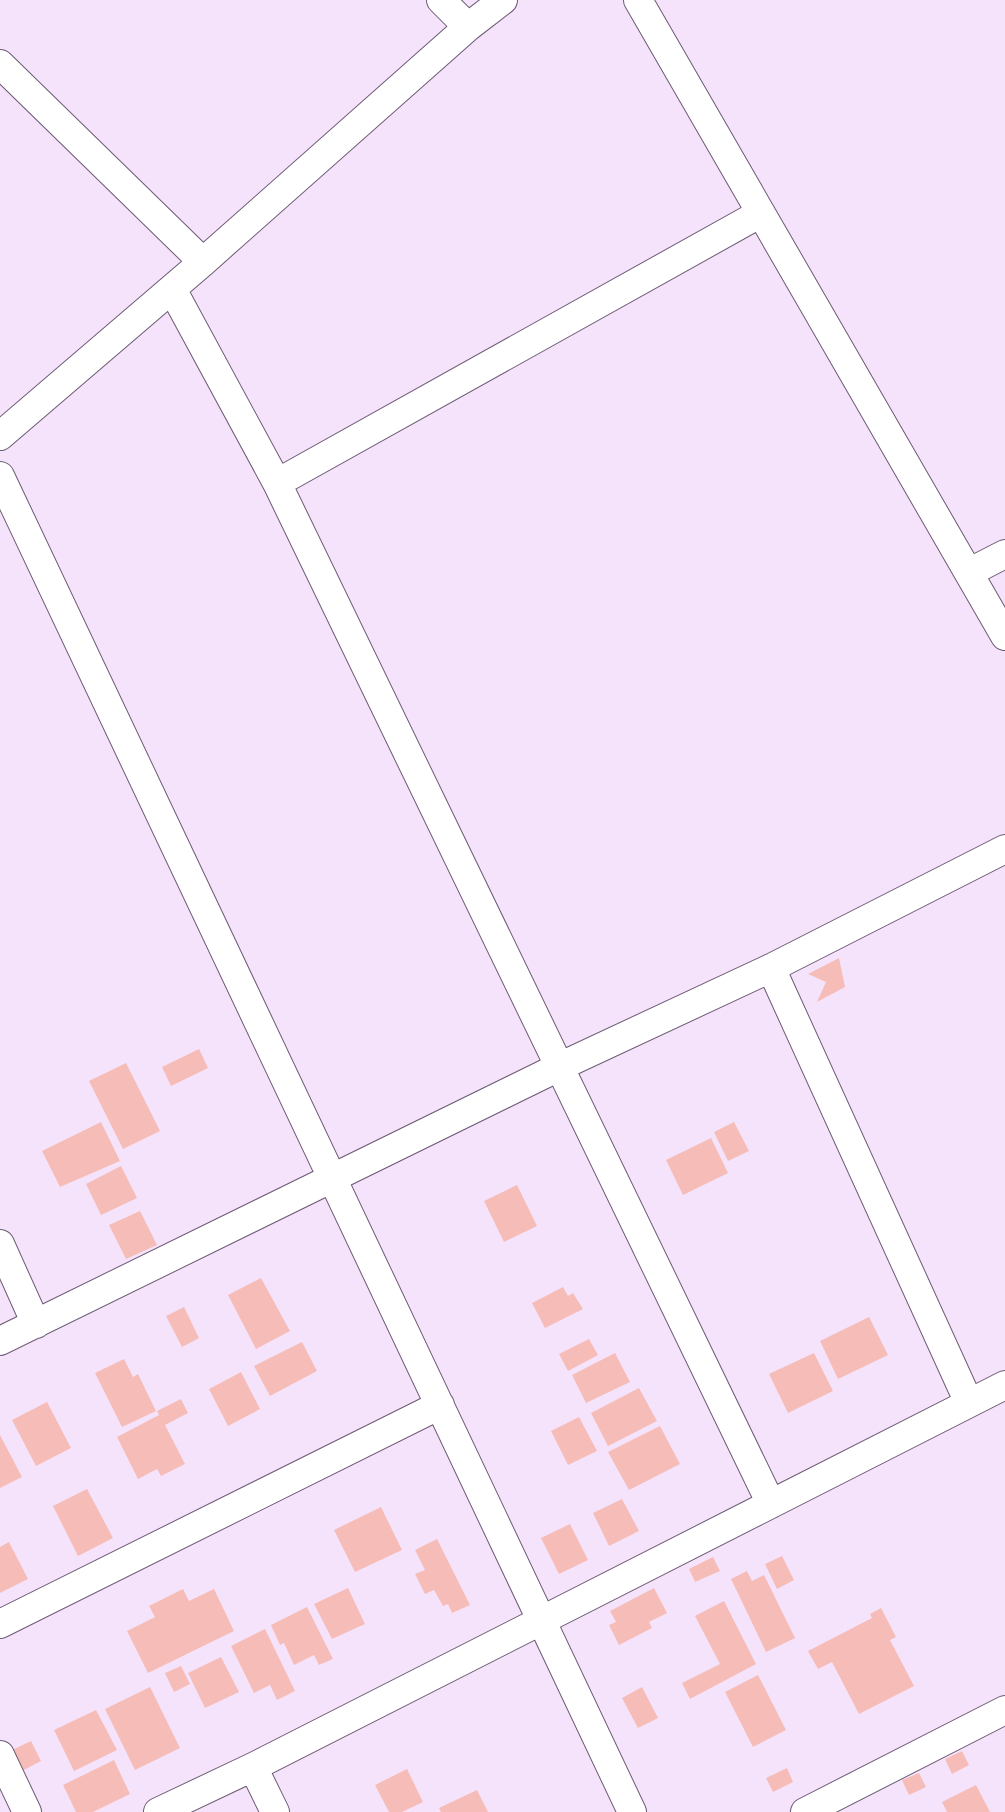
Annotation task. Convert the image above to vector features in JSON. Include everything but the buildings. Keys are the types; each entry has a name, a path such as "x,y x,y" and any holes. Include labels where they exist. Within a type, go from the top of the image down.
{"street":[{"path":"441,0 468,27"},
{"path":"0,436 203,262 468,27 503,0"},
{"path":"638,0 970,572 1005,636"},
{"path":"0,64 203,262"},
{"path":"277,483 761,213"},
{"path":"172,289 277,483 561,1066 771,1504"},
{"path":"0,476 632,1812"},
{"path":"970,572 1005,554"},
{"path":"0,1342 561,1066 771,968 1005,849"},
{"path":"771,968 968,1404"},
{"path":"0,1244 36,1324"},
{"path":"158,1812 253,1767 1005,1385"},
{"path":"0,1624 440,1405"},
{"path":"805,1812 1005,1710"},
{"path":"0,1755 27,1812"},
{"path":"253,1767 276,1812"}]}
